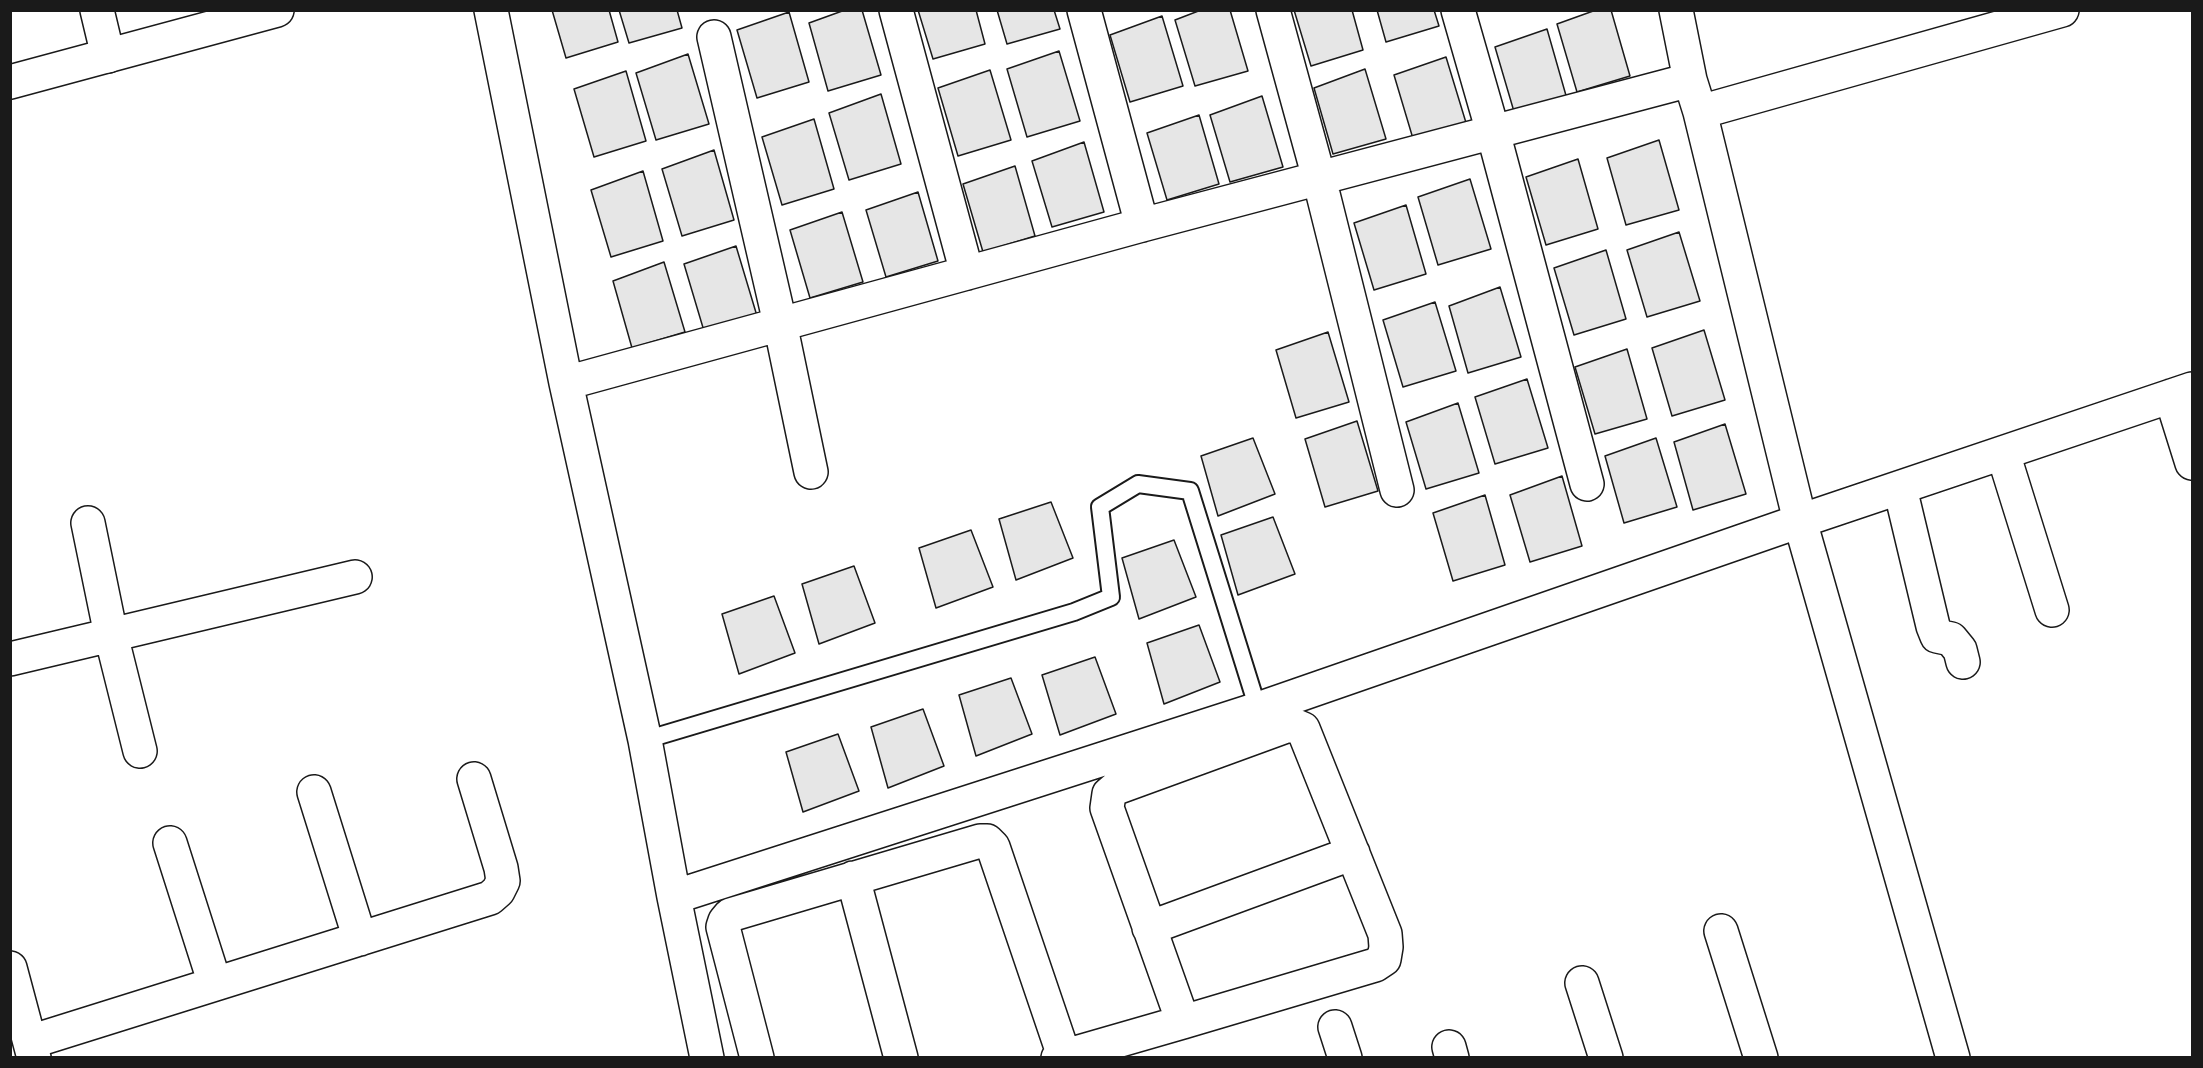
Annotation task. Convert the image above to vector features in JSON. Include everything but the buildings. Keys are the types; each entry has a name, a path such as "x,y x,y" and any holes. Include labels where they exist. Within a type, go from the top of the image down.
{"street":[{"path":"97,10 108,56"},
{"path":"10,82 277,10"},
{"path":"491,10 566,383 645,740 707,1058"},
{"path":"896,10 967,273"},
{"path":"1084,10 1142,225"},
{"path":"1273,10 1319,178 1397,490"},
{"path":"1458,10 1587,484"},
{"path":"1676,10 1690,80 1700,112 1800,521 1953,1058"},
{"path":"1700,112 2062,10"},
{"path":"714,37 780,323 811,472"},
{"path":"566,383 1142,225 1690,80"},
{"path":"674,897 1258,709 1800,521 2182,393 2193,463"},
{"path":"2003,453 2052,610"},
{"path":"1900,488 1933,626 1937,636 1952,639 1960,650 1963,662"},
{"path":"88,523 111,635 140,752"},
{"path":"10,659 355,577"},
{"path":"758,1058 723,927 724,921 730,915 980,841 987,841 993,847 1061,1057 1116,1049 1183,1022 1375,965 1384,959 1385,934 1304,729 1286,726 1126,784 1109,794 1107,808 1183,1022"},
{"path":"10,968 32,1050 215,984 490,898 498,891 503,881 474,779"},
{"path":"315,792 360,939"},
{"path":"170,843 215,984"},
{"path":"1149,928 1353,853"},
{"path":"853,879 901,1058"},
{"path":"1721,931 1761,1058"},
{"path":"1582,983 1606,1058"}],"lane":[{"path":"645,740 1074,612 1111,597 1100,507 1138,484 1190,491 1258,709"}]}
